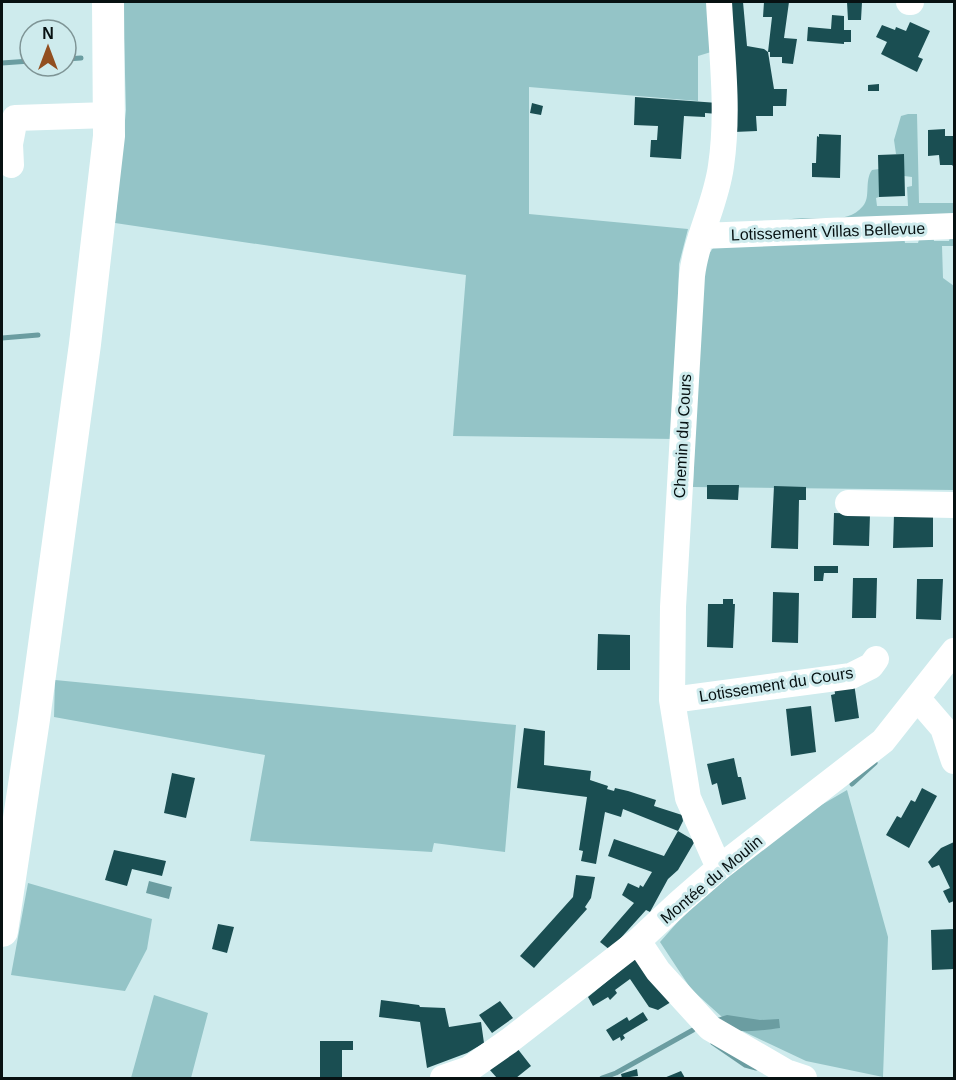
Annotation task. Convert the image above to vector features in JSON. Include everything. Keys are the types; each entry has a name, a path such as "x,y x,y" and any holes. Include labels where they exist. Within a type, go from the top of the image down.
{"main road":[{"path":"2,931 34,719 85,344 110,136 108,2"}],"street":[{"name":"Chemin du Cours","path":"719,2 725,122 721,168 709,215 694,255 686,355 673,607 672,700 688,798 719,868"},
{"path":"11,165 10,144 15,118 109,115"},
{"name":"Lotissement Villas Bellevue","path":"701,236 954,226"},
{"path":"848,503 954,505"},
{"name":"Montée du Moulin","path":"443,1078 472,1074 509,1041 638,941 719,868 883,741 954,651"},
{"name":"Lotissement du Cours","path":"672,700 850,676 871,666 876,659"},
{"path":"918,699 943,728 954,761"},
{"path":"638,941 658,971 710,1028 786,1072 804,1078"}],"shaded area":[{"path":"123,2 710,2 711,52 698,56 698,101 529,87 529,214 688,229 679,264 675,439 453,436 466,275 115,223 126,110"},
{"path":"917,114 919,203 954,203 954,216 716,225 719,223 782,222 802,218 846,217 863,206 867,198 870,174 872,170 879,169 877,206 908,206 907,187 912,186 912,177 904,176 904,154 896,154 894,140 901,116"},
{"path":"951,234 954,235 954,246 942,246 943,278 954,286 954,490 693,487 701,266 713,248 904,237 905,243 918,243 920,236 933,235 934,241 949,241"},
{"path":"55,680 516,725 505,852 434,843 432,852 250,841 265,755 54,717"},
{"path":"847,790 888,937 883,1077 806,1061 732,1026 691,989 660,942 720,874 787,825"},
{"path":"149,881 172,887 169,899 146,893"},
{"path":"28,883 152,919 147,949 125,991 11,975"},
{"path":"154,995 208,1013 191,1078 131,1078"},
{"path":"727,1015 760,1020 779,1019 780,1028 739,1031 726,1028 714,1019"}],"building":[{"path":"726,2 743,2 747,46 768,52 774,89 787,89 786,106 773,106 773,116 756,116 757,131 734,132"},
{"path":"764,2 789,2 784,38 797,39 793,64 782,63 782,57 770,57 770,52 768,52 772,17 763,17"},
{"path":"847,2 862,2 861,20 848,20"},
{"path":"832,15 844,16 844,30 851,30 851,42 844,42 844,44 807,41 808,27 831,29"},
{"path":"910,22 930,31 918,57 923,59 917,72 881,54 887,42 876,37 882,25 906,31"},
{"path":"879,84 879,91 868,91 868,85"},
{"path":"635,97 718,103 718,114 705,113 705,117 684,116 681,159 650,157 651,140 657,140 658,126 634,125"},
{"path":"532,103 543,106 541,115 530,113"},
{"path":"945,129 945,136 954,136 954,167 940,165 939,155 928,156 928,130"},
{"path":"819,134 841,135 840,178 812,177 812,163 816,163"},
{"path":"904,154 905,196 879,197 878,155"},
{"path":"707,485 739,485 738,500 707,499"},
{"path":"774,486 806,487 806,500 799,500 798,549 771,548"},
{"path":"834,513 870,514 869,546 833,545"},
{"path":"894,514 933,515 933,547 893,548"},
{"path":"814,566 838,566 838,573 824,573 823,581 814,581"},
{"path":"853,578 877,578 876,618 852,618"},
{"path":"917,579 943,579 941,620 916,619"},
{"path":"773,592 799,593 798,643 772,642"},
{"path":"723,599 733,599 733,604 735,604 733,648 707,647 708,604 723,604"},
{"path":"598,634 630,635 630,670 597,670"},
{"path":"854,683 859,718 835,722 831,695 835,694 834,686"},
{"path":"811,706 816,752 791,756 786,709"},
{"path":"524,728 545,731 544,765 591,771 590,780 608,786 607,789 614,791 615,788 656,800 654,806 682,815 683,821 678,831 623,809 621,817 605,812 596,864 581,861 583,851 579,850 587,797 517,788"},
{"path":"734,758 746,799 722,805 717,783 712,785 707,764"},
{"path":"172,773 195,778 186,818 164,813"},
{"path":"922,788 937,796 909,848 886,835 897,816 901,818 911,800 915,802"},
{"path":"678,831 695,841 678,870 668,879 650,912 646,910 610,950 600,942 634,903 622,895 628,883 639,888 640,885 643,887 652,872 608,856 614,839 664,856"},
{"path":"954,842 954,901 949,903 943,891 950,888 939,865 932,868 928,862 941,848"},
{"path":"114,850 166,861 162,876 132,869 127,886 105,880"},
{"path":"576,875 595,877 591,898 585,907 587,909 534,968 520,956 573,897"},
{"path":"218,924 234,927 227,953 212,949"},
{"path":"954,929 954,969 932,970 931,930"},
{"path":"638,956 671,1002 658,1010 649,1007 630,979 615,990 617,993 610,1000 608,997 593,1006 588,997"},
{"path":"381,1000 420,1007 445,1008 449,1027 481,1022 484,1043 467,1053 427,1068 420,1022 379,1017"},
{"path":"500,1001 513,1018 492,1033 479,1015"},
{"path":"643,1012 648,1020 623,1035 625,1038 621,1041 620,1037 613,1041 606,1030 627,1017 629,1021"},
{"path":"320,1041 353,1041 353,1050 342,1050 342,1077 320,1077"},
{"path":"517,1048 531,1066 516,1078 497,1078 489,1069"},
{"path":"637,1069 638,1076 622,1078 621,1074"},
{"path":"681,1071 685,1078 664,1078"}],"waterway":[{"path":"2,63 18,62"},
{"path":"2,338 38,335"},
{"path":"852,784 875,763"},
{"path":"602,1078 616,1073 693,1030"},
{"path":"713,1043 745,1065 756,1068"}]}
